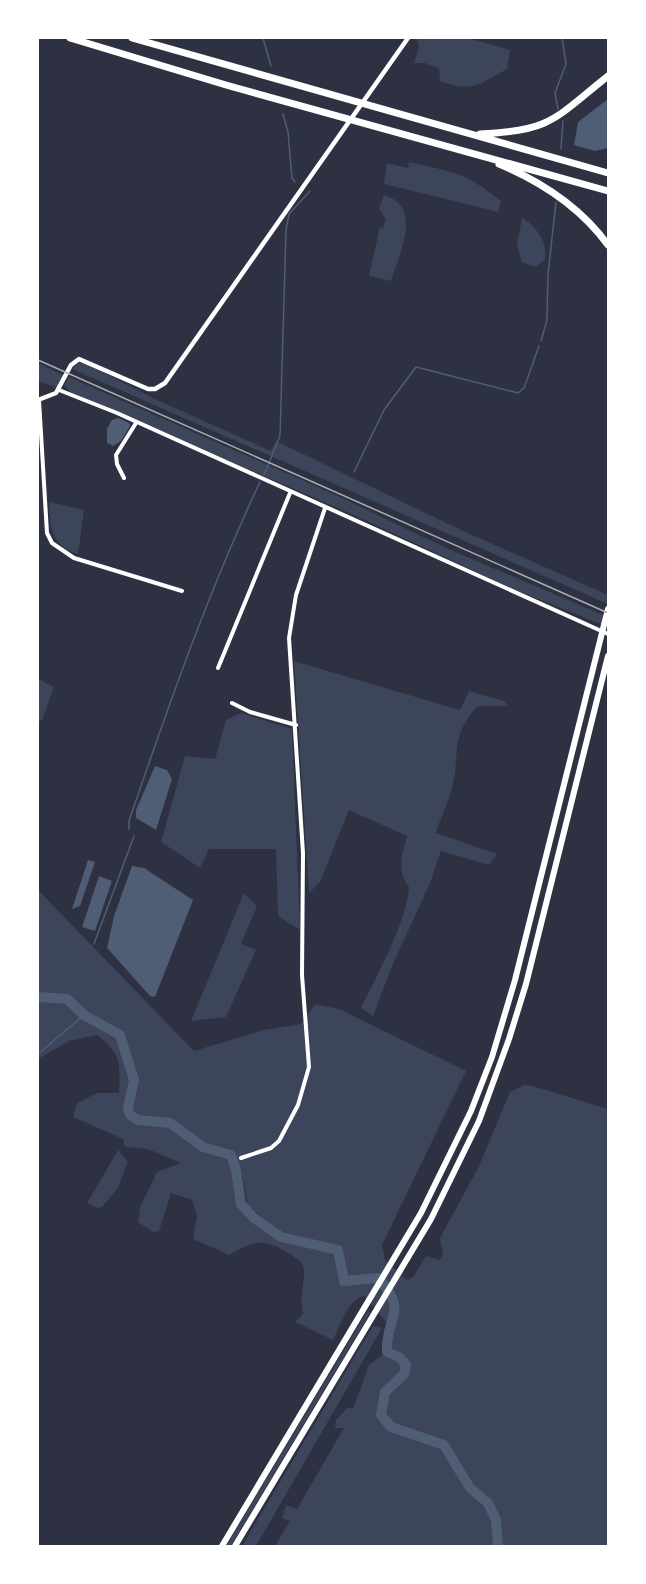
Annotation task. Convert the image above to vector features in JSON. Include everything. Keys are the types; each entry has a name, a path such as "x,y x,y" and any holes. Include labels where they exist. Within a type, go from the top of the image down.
{"highway":[{"path":"70,38 225,85 609,191"},
{"path":"132,38 609,173"},
{"path":"471,134 518,132 545,124 569,110 609,76"},
{"path":"466,150 511,169 558,196 590,223 609,245"}],"main road":[{"path":"222,1546 393,1261 453,1153 492,1057 518,969 609,609"},
{"path":"235,1546 400,1271 456,1171 486,1103 526,984 609,656"}],"street":[{"path":"182,591 74,558 52,543 47,533 38,400 53,396 59,390 71,365 79,359 148,389 155,389 165,383 408,38"},
{"path":"59,390 609,634"},
{"path":"124,478 117,464 116,455 136,423"},
{"path":"218,668 290,493"},
{"path":"241,1158 271,1148 279,1141 298,1105 309,1066 302,975 303,853 290,653 292,613 325,507"},
{"path":"232,703 269,718 296,725"}],"shaded area":[{"path":"417,38 468,38 510,50 507,69 475,86 451,85 440,81 439,69 425,63 414,63 419,47"},
{"path":"608,99 608,148 595,151 574,145 578,122"},
{"path":"409,162 458,174 478,184 501,201 498,212 384,184 387,163 408,168"},
{"path":"384,195 396,201 403,210 406,220 403,245 391,281 369,276 380,227 383,228 386,220 379,208"},
{"path":"522,217 533,226 543,241 545,260 535,267 522,262 517,246"},
{"path":"38,363 63,375 57,388 38,381"},
{"path":"78,363 85,363 159,401 271,451 276,441 461,530 608,595 608,604 72,369"},
{"path":"69,377 336,495 444,547 608,617 608,627 511,588 356,516 70,392 64,385"},
{"path":"118,418 129,423 130,426 121,441 113,446 107,443 107,429 112,420"},
{"path":"49,502 84,510 78,554 57,541 51,527"},
{"path":"294,661 460,710 469,691 504,701 508,706 478,706 463,727 459,736 452,788 436,833 497,854 489,865 441,851 430,883 392,966 373,1016 361,1008 390,949 407,901 409,887 402,875 401,862 407,836 349,810 320,882 309,893"},
{"path":"38,679 54,687 42,720 38,723"},
{"path":"241,713 292,729 300,930 278,916 276,849 209,849 200,868 161,842 185,756 215,759 226,720"},
{"path":"155,766 167,770 172,779 156,830 136,818 136,810"},
{"path":"88,860 95,862 80,906 72,909"},
{"path":"132,866 144,868 193,900 155,997 150,996 107,948 114,916"},
{"path":"99,876 112,881 95,931 82,927"},
{"path":"38,890 194,1051 264,1030 301,1024 315,1004 339,1009 466,1071 382,1245 385,1260 407,1280 414,1276 426,1256 439,1260 443,1255 440,1238 478,1168 510,1092 524,1085 533,1086 608,1109 608,1546 275,1546 290,1521 282,1518 286,1505 297,1509 344,1428 335,1428 336,1420 348,1407 353,1409 369,1365 384,1354 384,1330 388,1324 364,1296 349,1308 333,1340 295,1322 303,1314 304,1268 301,1263 281,1249 266,1243 253,1244 229,1255 193,1239 197,1216 192,1200 171,1193 159,1231 153,1232 138,1222 140,1207 157,1172 181,1163 148,1149 125,1147 123,1139 73,1117 77,1103 97,1093 119,1093 118,1060 111,1048 97,1035 69,1041 38,1059 38,999 66,1001 100,1029 118,1037 131,1074 127,1110 129,1117 136,1122 168,1126 187,1141 188,1138 203,1147 231,1155 236,1170 241,1204 270,1231 295,1239 295,1235 282,1233 274,1228 248,1205 241,1170 231,1150 203,1142 170,1120 137,1116 132,1109 136,1079 124,1037 120,1031 90,1017 62,995 38,994"},
{"path":"244,893 257,906 241,944 256,950 226,1017 191,1021"},
{"path":"118,1150 128,1162 117,1189 102,1207 97,1208 87,1203"},
{"path":"368,1310 370,1313 231,1546 226,1546"},
{"path":"373,1326 382,1328 256,1546 242,1546"}],"waterway":[{"path":"263,38 271,66"},
{"path":"558,109 555,93 566,64 562,38"},
{"path":"283,114 288,132 292,178 295,182"},
{"path":"561,149 563,121"},
{"path":"264,475 280,436 286,230 289,214 310,191"},
{"path":"541,341 547,320 548,274 556,202"},
{"path":"354,472 384,410 416,367 518,393 524,388 539,346"},
{"path":"129,829 129,821 190,650 223,565 260,482"},
{"path":"94,944 134,836"},
{"path":"38,997 67,999 84,1015 120,1035 134,1080 128,1108 130,1115 138,1120 170,1123 203,1147 231,1155 236,1170 241,1204 254,1218 281,1237 338,1250 344,1281 378,1278 393,1299 394,1307 387,1340 387,1352 399,1357 406,1365 404,1374 385,1392 381,1415 391,1427 444,1445 470,1488 488,1503 496,1520 498,1546"},
{"path":"38,1054 84,1015"}],"railway":[{"path":"38,360 608,613"}]}
